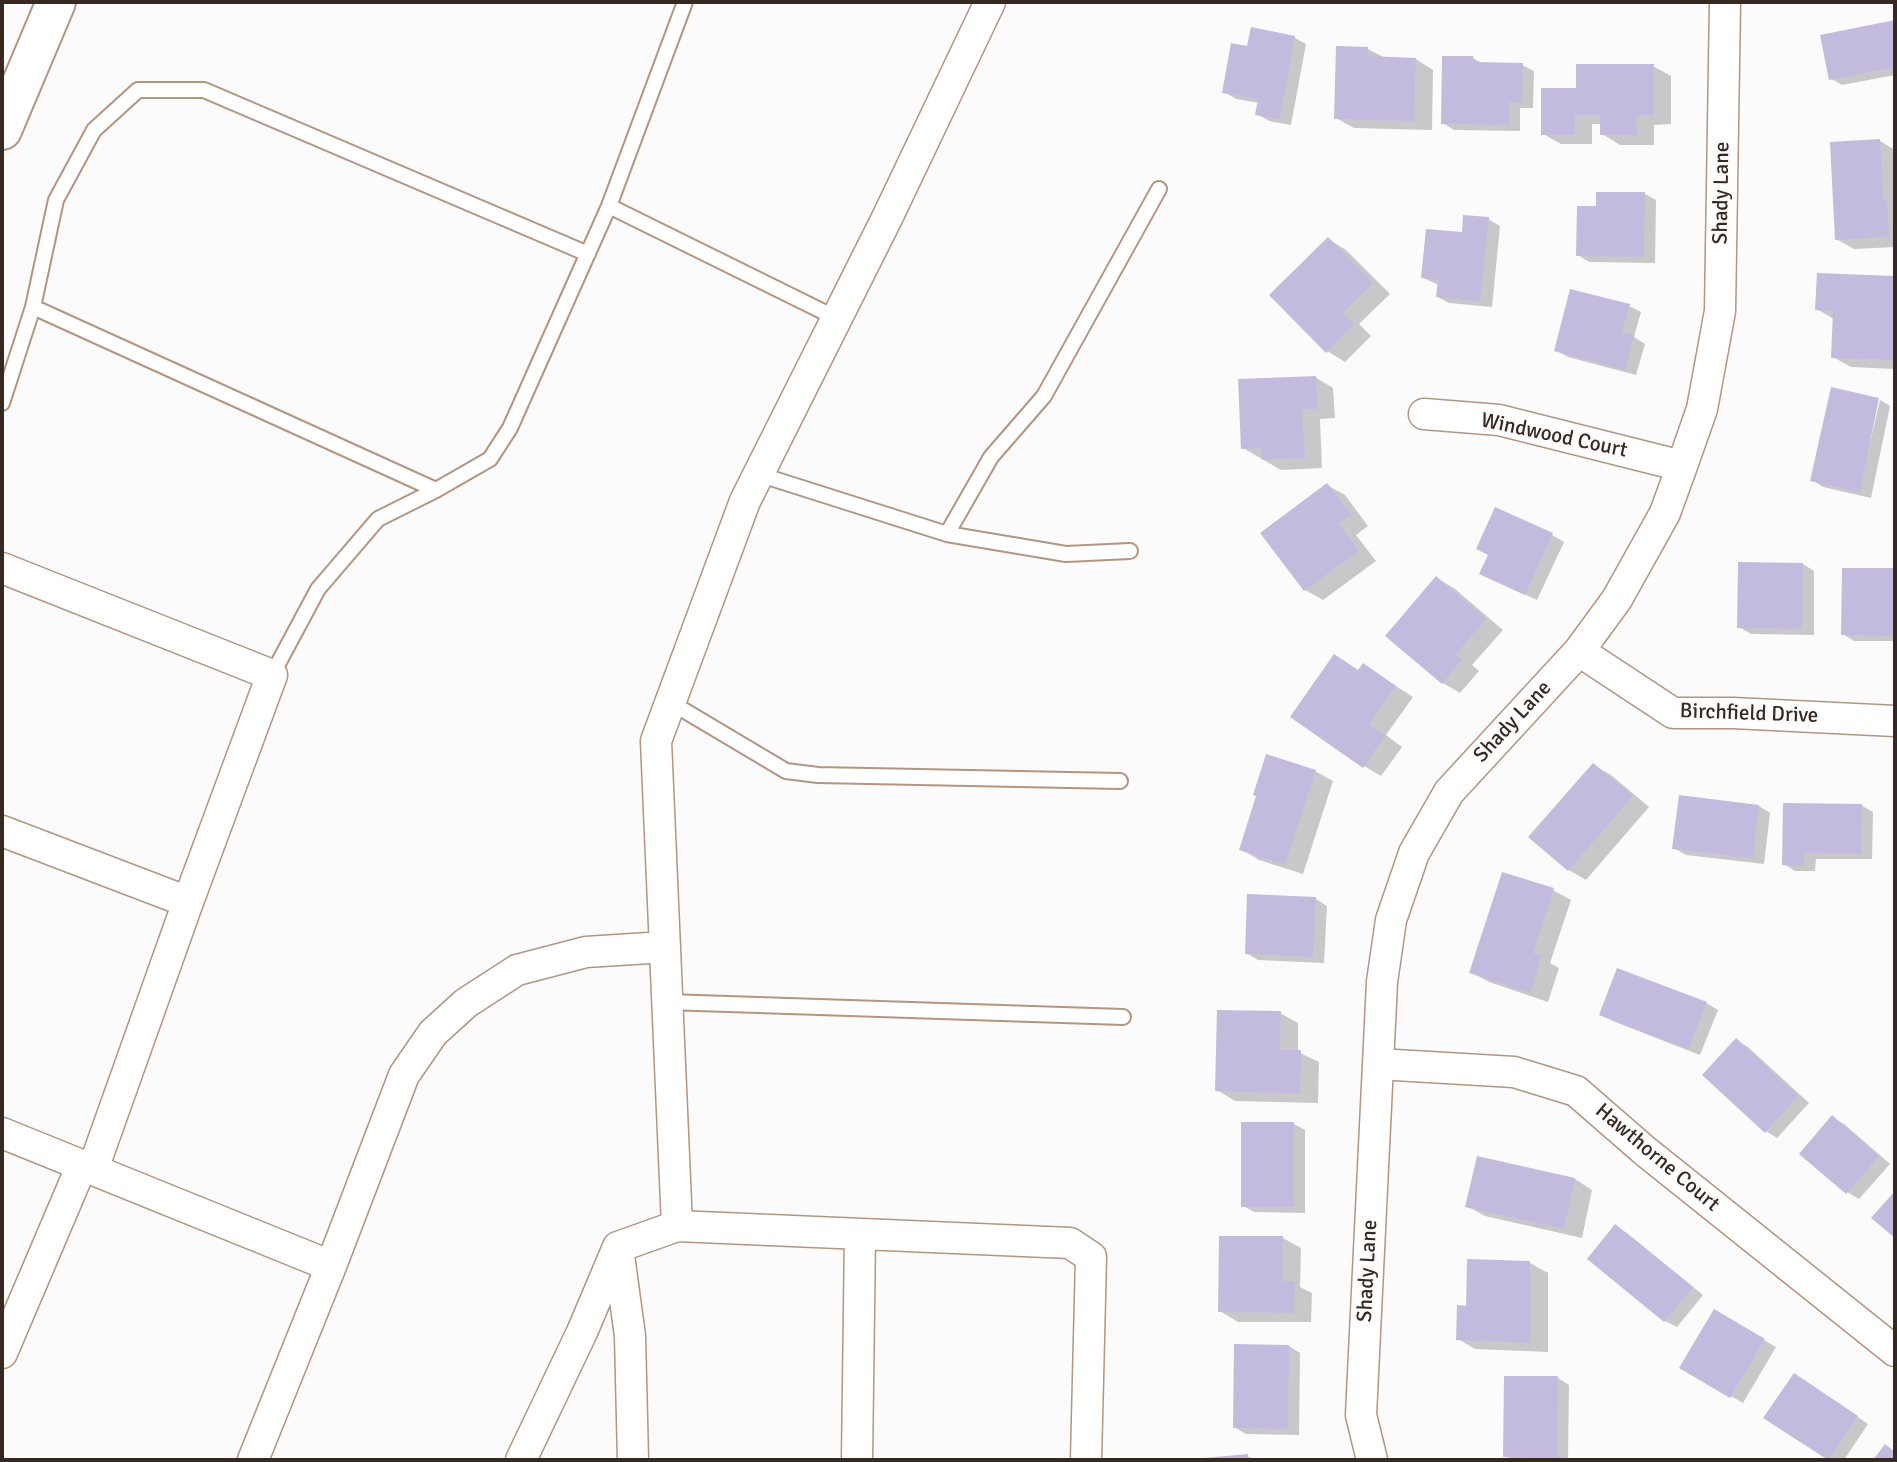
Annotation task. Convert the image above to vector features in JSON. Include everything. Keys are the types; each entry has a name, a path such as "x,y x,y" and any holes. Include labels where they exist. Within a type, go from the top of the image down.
{"main road":[{"path":"2,130 56,2"}],"street":[{"path":"677,1226 656,741 745,501 990,2"},
{"name":"Shady Lane","path":"1372,1460 1361,1415 1382,982 1391,920 1415,853 1449,792 1579,651 1617,599 1659,524 1682,466 1702,409 1720,311 1724,2"},
{"name":"Windwood Court","path":"1424,415 1499,420 1682,466"},
{"path":"2,568 272,675 87,1167 2,1353"},
{"name":"Birchfield Drive","path":"1579,651 1673,713 1733,713 1895,721"},
{"path":"2,831 188,902"},
{"path":"253,1460 404,1075 433,1033 466,1003 517,970 586,952 665,947"},
{"name":"Hawthorne Court","path":"1378,1064 1514,1072 1576,1091 1645,1151 1895,1351"},
{"path":"2,1133 331,1266"},
{"path":"521,1460 582,1332 618,1247 677,1226 1070,1243 1091,1257 1086,1460"},
{"path":"857,1460 860,1234"},
{"path":"618,1247 631,1336 633,1460"}],"lane":[{"path":"272,675 318,589 378,519 490,459 510,428 609,206 684,2"},
{"path":"2,403 33,307 56,200 94,130 138,90 204,90 588,254"},
{"path":"947,534 991,457 1044,396 1159,189"},
{"path":"609,206 836,318"},
{"path":"33,307 436,490"},
{"path":"758,474 947,534 1066,554 1130,551"},
{"path":"670,702 786,771 818,775 1120,781"},
{"path":"667,1002 1124,1017"}],"building":[{"path":"1895,20 1895,67 1829,80 1820,35"},
{"path":"1251,27 1295,36 1280,119 1255,115 1258,99 1222,93 1231,43 1247,46"},
{"path":"1336,46 1368,47 1368,56 1416,58 1414,121 1334,119"},
{"path":"1442,56 1473,56 1474,62 1523,63 1522,103 1509,102 1509,125 1441,124"},
{"path":"1576,64 1654,64 1654,115 1636,115 1637,135 1600,135 1600,115 1575,115 1575,135 1541,135 1541,88 1576,88"},
{"path":"1880,139 1883,199 1887,199 1889,237 1835,240 1830,142"},
{"path":"1596,192 1645,192 1644,257 1576,256 1577,206 1596,206"},
{"path":"1463,215 1489,217 1480,302 1436,297 1438,280 1421,278 1426,229 1462,232"},
{"path":"1328,237 1373,283 1342,313 1354,325 1326,353 1269,295"},
{"path":"1817,273 1895,276 1895,360 1831,358 1833,311 1815,310"},
{"path":"1570,289 1630,304 1622,332 1634,335 1625,370 1554,351"},
{"path":"1316,376 1317,409 1302,409 1305,458 1262,460 1261,448 1241,449 1238,379"},
{"path":"1831,387 1879,398 1860,492 1810,481"},
{"path":"1327,483 1352,515 1339,524 1359,551 1304,591 1260,533"},
{"path":"1495,507 1553,533 1525,595 1479,574 1488,555 1476,549"},
{"path":"1738,562 1803,563 1802,629 1737,628"},
{"path":"1842,568 1895,568 1895,636 1841,635"},
{"path":"1436,576 1486,619 1456,654 1462,660 1442,684 1385,636"},
{"path":"1334,654 1358,670 1363,663 1396,686 1369,724 1385,735 1363,768 1290,717"},
{"path":"1266,754 1316,770 1285,865 1239,850"},
{"path":"1593,763 1633,796 1568,871 1528,837"},
{"path":"1679,795 1759,805 1753,858 1672,849"},
{"path":"1783,803 1862,804 1861,854 1804,853 1804,866 1782,865"},
{"path":"1502,872 1554,888 1533,953 1542,956 1530,993 1469,973"},
{"path":"1247,894 1316,897 1313,957 1245,954"},
{"path":"1617,968 1707,1002 1688,1050 1599,1015"},
{"path":"1217,1010 1281,1011 1280,1050 1301,1050 1300,1094 1215,1091"},
{"path":"1736,1038 1798,1096 1765,1133 1702,1075"},
{"path":"1832,1115 1879,1156 1846,1194 1799,1154"},
{"path":"1241,1122 1294,1122 1294,1207 1241,1207"},
{"path":"1477,1156 1575,1178 1564,1229 1465,1207"},
{"path":"1895,1191 1895,1238 1871,1218"},
{"path":"1615,1224 1693,1287 1664,1322 1587,1259"},
{"path":"1219,1236 1283,1236 1283,1281 1295,1281 1294,1313 1218,1312"},
{"path":"1467,1259 1530,1261 1530,1343 1456,1340 1457,1305 1466,1306"},
{"path":"1714,1309 1765,1339 1730,1398 1679,1368"},
{"path":"1234,1344 1289,1345 1288,1429 1233,1428"},
{"path":"1794,1373 1858,1416 1828,1460 1763,1418"},
{"path":"1504,1376 1558,1376 1557,1458 1503,1457"},
{"path":"1885,1444 1895,1452 1895,1460 1873,1460"},
{"path":"1248,1454 1248,1460 1204,1458"}]}
